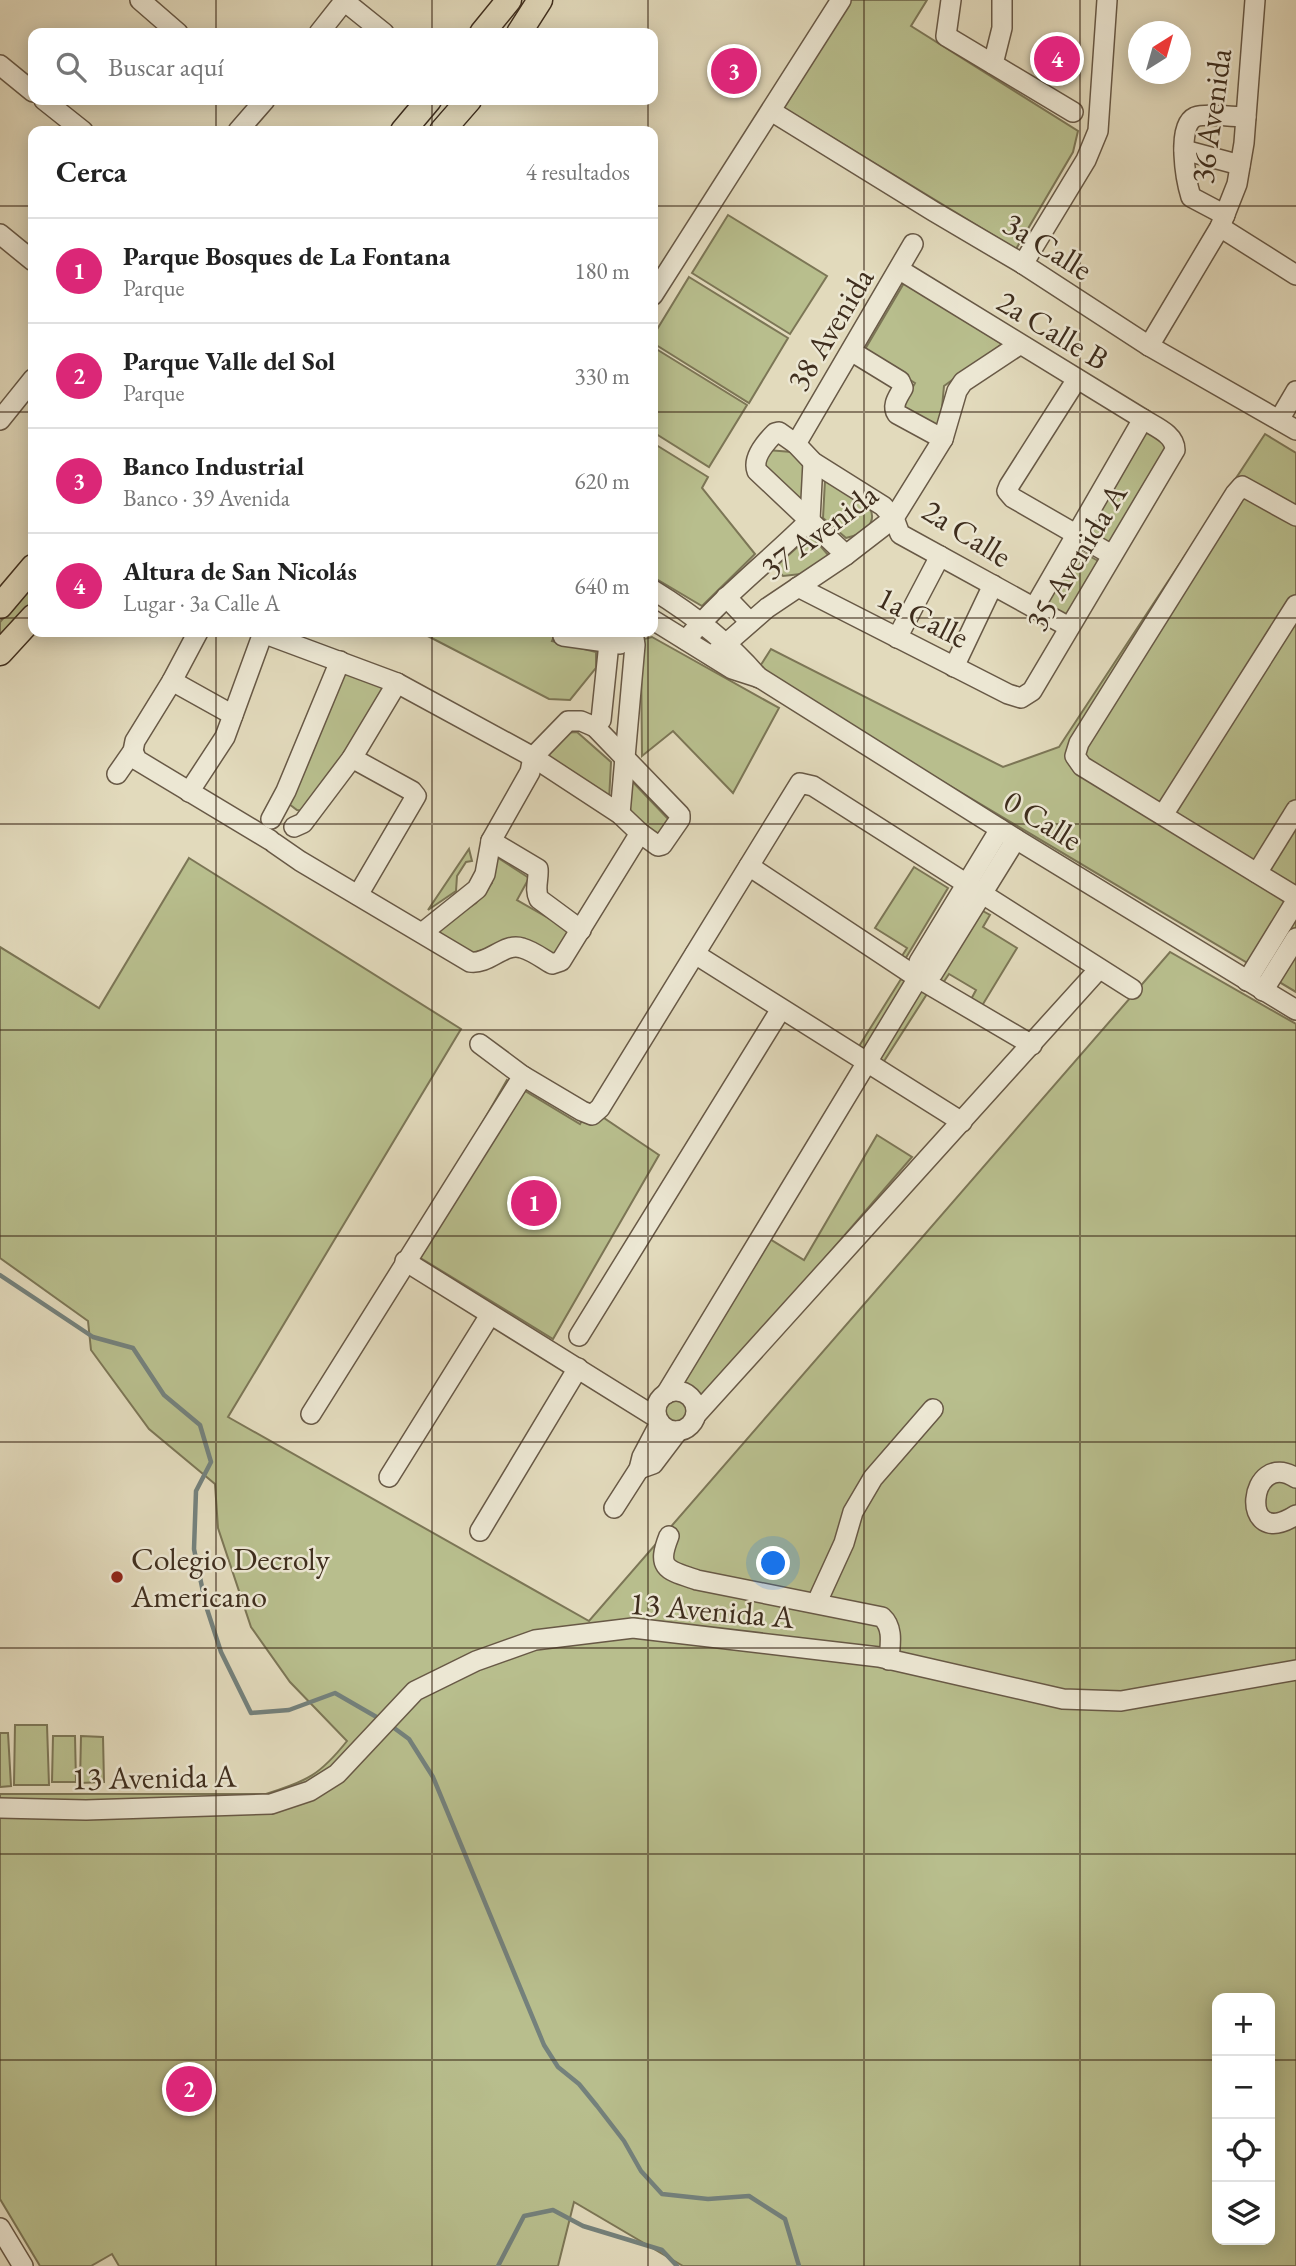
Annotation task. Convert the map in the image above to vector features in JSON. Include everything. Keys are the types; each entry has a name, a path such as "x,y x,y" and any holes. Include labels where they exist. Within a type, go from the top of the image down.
{"main road":[{"path":"486,28 509,0"},
{"path":"522,28 540,0"},
{"path":"407,126 425,105"},
{"path":"446,126 464,105"},
{"path":"0,606 28,573"},
{"path":"0,653 28,622"}],"street":[{"path":"139,0 172,28"},
{"path":"658,287 841,0"},
{"path":"951,0 946,36 1073,112"},
{"path":"993,64 1002,28 1002,0"},
{"path":"1023,264 1086,160 1098,131 1107,0"},
{"name":"36 Avenida","path":"1149,346 1222,221 1237,184 1246,117 1255,0"},
{"path":"324,28 345,1 378,28"},
{"path":"0,65 28,88"},
{"path":"50,105 77,126"},
{"path":"242,126 258,105"},
{"name":"3a Calle","path":"771,111 1023,264 1149,346 1296,430"},
{"path":"1246,117 1197,116 1190,121 1184,137 1184,150 1185,177 1191,197 1296,275"},
{"path":"1184,150 1240,165"},
{"path":"0,234 28,257"},
{"name":"38 Avenida","path":"796,444 914,244"},
{"name":"2a Calle B","path":"900,270 1143,419 1171,437 1175,443"},
{"name":"37 Avenida","path":"719,650 767,608 846,555 894,518 943,439 957,391 964,382 1019,345"},
{"path":"851,351 900,381 903,388 894,404 897,414 943,439"},
{"path":"1077,379 1007,491 1013,498 1112,555"},
{"path":"0,420 28,385"},
{"path":"1279,419 1296,391"},
{"path":"1034,608 1143,419"},
{"name":"2a Calle","path":"810,520 755,466 756,460 775,433 779,432 796,444 813,462 883,506 894,518 900,534 1069,627"},
{"name":"35 Avenida A","path":"1021,698 1032,691 1175,450 1175,443"},
{"path":"685,640 726,597 772,558 810,520 813,462"},
{"path":"1255,986 1290,936 1296,899 1083,766 1075,756 1079,743 1242,486 1296,516"},
{"path":"810,520 846,555"},
{"path":"897,638 940,556"},
{"path":"954,667 993,585"},
{"name":"1a Calle","path":"798,587 1008,694 1021,698"},
{"name":"0 Calle","path":"658,593 701,622 732,669 760,678 1296,1010"},
{"path":"726,597 750,622"},
{"path":"1163,815 1296,605"},
{"name":"0 Calle","path":"658,623 685,640 719,650"},
{"path":"117,774 195,637"},
{"path":"189,792 225,737 260,637"},
{"path":"275,637 397,683 533,757 620,814 639,833 658,846 662,845 680,820 680,815 595,727 581,721 568,721 533,757 530,772 491,841 485,874 477,889 422,933"},
{"path":"595,727 601,720 613,637 634,638 620,814"},
{"path":"278,832 286,790 340,661"},
{"path":"172,681 233,715"},
{"path":"606,681 631,682"},
{"path":"278,832 303,823 352,758 397,683"},
{"path":"132,751 137,760 242,823 260,825 278,832 300,860 470,962 478,963 510,947 521,947 552,964 561,961 639,833"},
{"path":"352,758 412,791 416,796 358,895"},
{"path":"480,1044 523,1076 592,1115 600,1108 800,783 813,786 1132,989"},
{"path":"1257,873 1296,810"},
{"path":"665,1424 657,1405 918,978 933,973 1008,834"},
{"path":"491,841 538,869 536,892 539,899 581,929"},
{"path":"749,866 918,978 1032,1045"},
{"path":"695,954 961,1122"},
{"path":"405,1261 665,1424 689,1426 696,1415 1099,969"},
{"path":"579,1336 781,1009"},
{"path":"311,1414 523,1076"},
{"path":"389,1477 490,1315"},
{"path":"480,1531 578,1368"},
{"path":"666,1394 685,1394 694,1403 696,1415"},
{"path":"817,1602 844,1543 853,1512 873,1478 933,1409"},
{"path":"614,1508 639,1469 642,1457 665,1424"},
{"path":"1296,1478 1281,1472 1271,1475 1263,1481 1254,1497 1257,1512 1271,1522 1296,1515"},
{"path":"669,1536 662,1554 665,1564 673,1572 697,1580 882,1617 891,1630 888,1660"},
{"name":"13 Avenida A","path":"0,1808 86,1810 271,1804 310,1791 337,1774 415,1692 476,1661 534,1640 621,1629 634,1628 888,1660 1063,1699 1121,1701 1296,1670"},
{"path":"0,2228 23,2266"}],"green space":[{"path":"850,0 927,0 911,26 1078,131 1073,152 1016,249 784,108"},
{"path":"728,215 827,276 790,334 692,273"},
{"path":"689,277 788,338 749,403 658,346 658,328"},
{"path":"904,283 1002,344 944,386 940,429 902,406 915,383 864,351"},
{"path":"658,350 747,405 709,467 658,435"},
{"path":"1145,430 1174,448 1109,550 1083,534"},
{"path":"1265,434 1296,453 1296,992 757,671 771,649 1003,767 1059,747"},
{"path":"658,446 708,477 702,488 755,554 702,606 658,580"},
{"path":"767,450 792,452 806,467 806,502 798,502 763,466"},
{"path":"825,480 870,508 872,519 862,532 846,538 823,518"},
{"path":"811,535 829,556 810,573 783,576 775,567"},
{"path":"1075,548 1100,562 1064,619 1041,607"},
{"path":"28,590 28,609 0,640 0,622"},
{"path":"430,637 554,637 552,641 596,652 596,668 570,700 549,699"},
{"path":"652,637 779,708 733,793 673,731 642,756 641,649 644,639"},
{"path":"343,670 384,687 346,755 302,811 297,810 289,804"},
{"path":"577,732 611,762 609,801 544,759 561,733"},
{"path":"628,777 671,822 661,836 626,811"},
{"path":"469,849 472,861 466,862 457,876 456,891 428,910"},
{"path":"492,854 529,878 517,900 571,931 553,961 516,939 464,956 427,935 476,903 492,883"},
{"path":"189,858 461,1029 228,1417 589,1621 1170,952 1296,1024 1296,2266 683,2266 574,2202 558,2266 119,2266 112,2254 91,2266 40,2266 0,2199 0,1794 266,1794 312,1775 329,1762 347,1741 290,1682 251,1627 218,1528 215,1484 149,1429 91,1350 88,1321 0,1258 0,947 99,1008"},
{"path":"914,867 948,888 904,961 900,959 907,948 875,928"},
{"path":"981,910 990,915 983,927 1017,948 980,1009 969,1003 976,990 949,974 941,986 934,982"},
{"path":"901,979 908,983 861,1055 856,1051"},
{"path":"919,988 927,994 881,1066 873,1062"},
{"path":"507,1080 580,1124 589,1108 659,1155 553,1339 409,1251"},
{"path":"877,1135 912,1157 700,1403 692,1393 678,1388 768,1238 804,1260"},
{"path":"676,1399 687,1406 688,1411 681,1422 676,1423 665,1416 664,1411 671,1400"},
{"path":"15,1725 47,1725 49,1785 14,1785"},
{"path":"0,1733 8,1733 11,1786 0,1787"},
{"path":"53,1736 75,1736 76,1782 52,1782"},
{"path":"81,1736 103,1737 104,1782 80,1783"}],"waterway":[{"path":"0,1275 93,1337 133,1348 164,1395 200,1425 211,1462 196,1491 194,1549 206,1606 221,1652 251,1713 289,1710 335,1693 380,1719"},
{"path":"390,1725 409,1739 433,1777 544,2045 558,2067 579,2084 624,2141 641,2171 662,2194 708,2199 749,2196 785,2219 799,2266"},
{"path":"498,2266 524,2216 553,2210 583,2226 662,2250 677,2266"}],"place":[{"name":"Altura de San Nicolás","path":"1057,59"},
{"name":"Banco Industrial","path":"734,71"},
{"name":"Parque Bosques de La Fontana","path":"534,1203"},
{"name":"Colegio Decroly Americano","path":"117,1577"},
{"name":"Parque Valle del Sol","path":"189,2089"}]}
